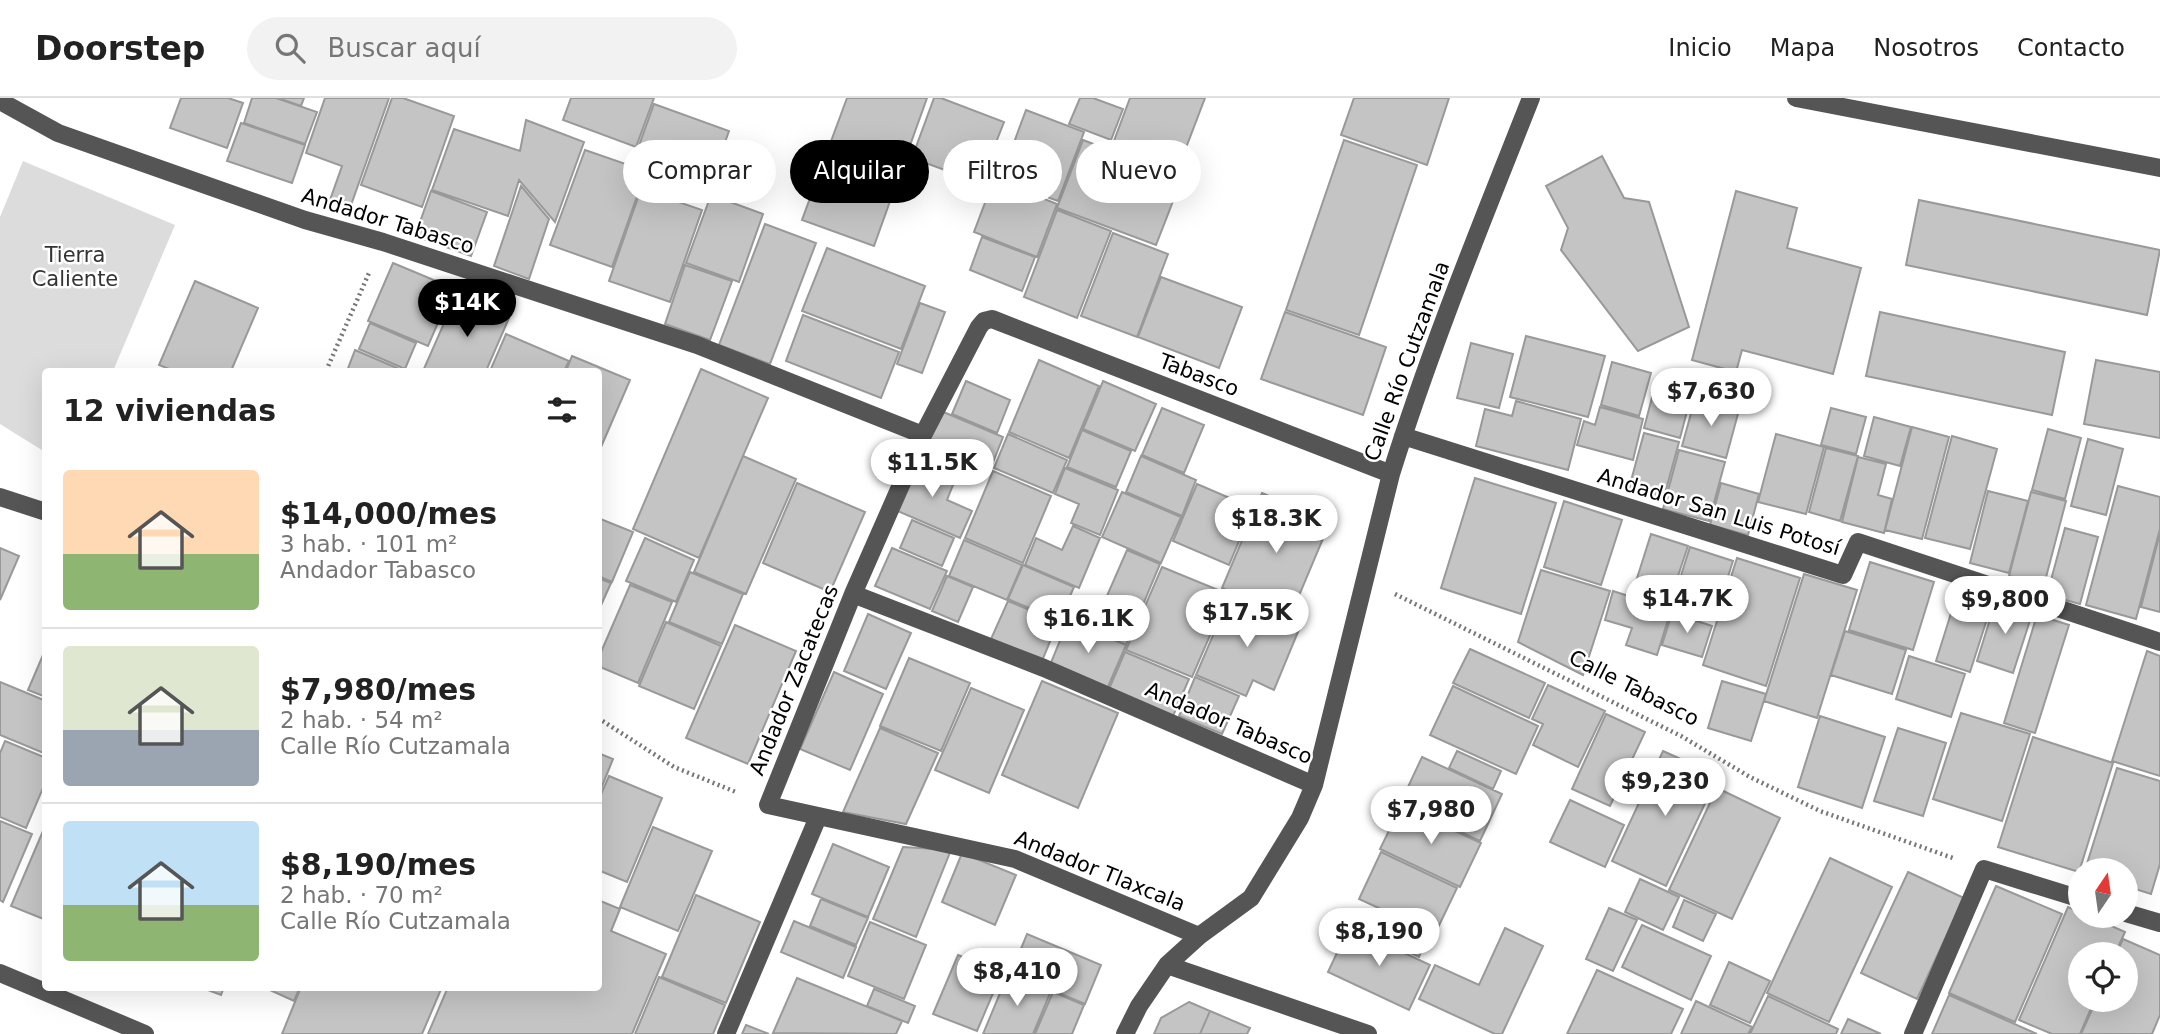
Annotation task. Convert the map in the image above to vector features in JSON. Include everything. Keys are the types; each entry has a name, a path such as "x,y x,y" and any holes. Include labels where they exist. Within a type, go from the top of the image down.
{"street":[{"name":"Calle Río Cutzamala","path":"1125,1034 1139,1006 1167,965 1199,936 1251,898 1300,818 1314,785 1391,474 1403,436 1434,343 1531,98"},
{"path":"1796,98 2160,168"},
{"name":"Andador Tabasco","path":"0,99 58,133 305,220 383,242 697,345 923,435"},
{"name":"Andador Zacatecas","path":"818,817 768,805 853,594 923,435 979,327 984,321 992,319"},
{"name":"Tabasco","path":"992,319 1391,474"},
{"name":"Andador San Luis Potosí","path":"1403,436 1843,575 1858,542 2160,642"},
{"path":"0,497 42,511"},
{"name":"Andador Tabasco","path":"853,594 1044,668 1314,785"},
{"path":"726,1034 818,817"},
{"name":"Andador Tlaxcala","path":"818,817 1015,859 1199,936"},
{"path":"1913,1034 1984,869 2068,895"},
{"path":"2138,917 2160,923"},
{"path":"1167,965 1368,1034"},
{"path":"0,973 42,991"},
{"path":"43,991 145,1034"}],"path":[{"path":"327,368 383,242"},
{"name":"Calle Tabasco","path":"1366,579 1681,736 1750,777 1820,811 1984,869"},
{"path":"602,721 674,768 768,805"}],"green space":[{"name":"Tierra Caliente","path":"23,161 175,225 114,368 42,368 42,450 0,424 0,217"}],"building":[{"path":"181,98 228,98 243,103 227,148 170,128"},
{"path":"252,98 276,98 317,112 305,144 244,123"},
{"path":"278,98 304,98 301,106"},
{"path":"325,98 389,98 350,208 330,200 342,166 306,153"},
{"path":"392,98 403,98 454,116 422,207 361,185"},
{"path":"571,98 654,98 639,140 623,140 623,142 563,120"},
{"path":"847,98 927,98 912,140 832,140"},
{"path":"934,98 941,98 1004,122 997,140 943,140 943,169 929,164 929,140 919,140"},
{"path":"1080,98 1093,98 1123,109 1111,140 1069,124"},
{"path":"1130,98 1205,98 1189,140 1114,140"},
{"path":"1354,98 1449,98 1427,165 1341,135"},
{"path":"654,104 729,131 726,140 641,140"},
{"path":"1026,110 1084,132 1081,140 1076,140 1076,153 1062,190 1062,140 1015,140"},
{"path":"526,120 584,142 555,222 519,180 508,216 432,190 454,129 520,151"},
{"path":"241,123 305,145 292,183 227,161"},
{"path":"1344,140 1417,165 1359,335 1286,310"},
{"path":"585,150 623,163 623,203 635,203 612,267 550,245"},
{"path":"1602,156 1624,198 1649,202 1689,327 1638,351 1561,250 1568,228 1546,186"},
{"path":"1076,158 1076,203 1172,203 1156,245 1057,208 1059,203 1062,203 1062,195"},
{"path":"521,186 549,219 529,279 494,266"},
{"path":"431,191 487,212 471,256 415,236"},
{"path":"1736,191 1797,208 1787,248 1861,268 1833,374 1742,350 1736,372 1692,360"},
{"path":"1919,200 2160,250 2147,315 1906,265"},
{"path":"636,203 682,203 702,210 670,302 609,281"},
{"path":"708,203 733,203 763,214 739,282 686,263"},
{"path":"808,203 889,203 874,246 802,220"},
{"path":"985,203 1057,204 1037,257 974,232"},
{"path":"1057,210 1111,231 1077,318 1024,297"},
{"path":"765,224 816,243 770,364 719,345"},
{"path":"1113,233 1168,254 1137,337 1081,316"},
{"path":"982,237 1035,257 1022,291 970,270"},
{"path":"827,248 925,286 901,349 802,311"},
{"path":"393,263 453,288 428,346 368,321"},
{"path":"685,265 732,281 710,340 665,324"},
{"path":"1161,277 1242,307 1219,368 1138,337"},
{"path":"195,281 258,308 232,368 166,368 159,365"},
{"path":"456,296 509,318 487,368 424,368"},
{"path":"920,303 945,312 922,373 897,364"},
{"path":"1285,312 1386,347 1363,415 1261,379"},
{"path":"1880,312 2065,352 2052,415 1866,376"},
{"path":"803,315 899,352 881,398 786,361"},
{"path":"370,323 416,343 405,368 359,349"},
{"path":"506,334 569,361 566,368 491,368"},
{"path":"1526,336 1605,356 1588,417 1510,397"},
{"path":"1471,343 1513,354 1499,408 1457,398"},
{"path":"355,350 397,368 348,368"},
{"path":"572,356 601,368 567,368"},
{"path":"1039,360 1099,386 1069,458 1009,432"},
{"path":"2096,360 2160,372 2160,438 2084,424"},
{"path":"1612,362 1651,373 1639,416 1601,405"},
{"path":"602,368 630,380 602,445"},
{"path":"701,369 768,398 699,558 633,529"},
{"path":"966,381 1010,400 997,433 952,414"},
{"path":"1103,381 1156,404 1135,451 1083,429"},
{"path":"1654,390 1690,400 1680,438 1644,428"},
{"path":"1695,399 1739,410 1726,458 1682,446"},
{"path":"1516,401 1581,419 1568,470 1476,446 1485,409 1512,416"},
{"path":"1600,407 1643,419 1633,460 1577,445 1584,421 1595,425"},
{"path":"1162,408 1204,425 1184,473 1142,455"},
{"path":"1831,408 1866,417 1856,454 1821,445"},
{"path":"941,411 1003,437 992,465 929,439"},
{"path":"1874,417 1911,427 1900,466 1864,456"},
{"path":"1912,427 1949,437 1922,539 1885,530"},
{"path":"2048,429 2081,438 2065,499 2032,490"},
{"path":"1082,430 1131,451 1116,487 1067,467"},
{"path":"1644,433 1679,442 1664,497 1629,488"},
{"path":"1008,434 1067,460 1053,493 994,468"},
{"path":"1776,434 1824,447 1806,514 1758,502"},
{"path":"1952,436 1997,449 1970,549 1925,538"},
{"path":"2088,439 2123,449 2106,515 2071,506"},
{"path":"1826,448 1858,456 1840,521 1809,512"},
{"path":"1679,450 1725,462 1709,521 1663,509"},
{"path":"743,456 796,479 746,594 694,572"},
{"path":"1141,456 1196,480 1182,516 1126,492"},
{"path":"916,457 957,475 947,500 972,511 960,538 893,509"},
{"path":"1858,457 1886,464 1878,495 1892,499 1884,533 1842,522"},
{"path":"1065,468 1118,490 1100,535 1071,523 1079,504 1055,494"},
{"path":"993,471 1051,496 1023,563 965,538"},
{"path":"1475,478 1556,503 1521,614 1441,588"},
{"path":"797,483 865,512 830,592 763,563"},
{"path":"1721,483 1759,494 1748,535 1710,525"},
{"path":"1197,484 1253,508 1229,565 1173,541"},
{"path":"2118,486 2160,497 2160,529 2136,619 2086,605"},
{"path":"1988,491 2028,501 2009,573 1970,563"},
{"path":"1122,492 1181,517 1161,563 1102,537"},
{"path":"2031,492 2066,501 2044,585 2009,576"},
{"path":"1262,493 1330,522 1290,617 1222,588"},
{"path":"1564,501 1622,520 1601,585 1544,567"},
{"path":"602,520 633,532 612,582 602,578"},
{"path":"912,520 954,538 942,566 900,548"},
{"path":"1073,526 1100,538 1079,588 1025,565 1036,538 1062,550"},
{"path":"2065,528 2098,537 2080,604 2047,595"},
{"path":"2160,533 2160,612 2141,607"},
{"path":"1651,534 1688,546 1668,606 1632,594"},
{"path":"645,538 694,560 676,602 626,581"},
{"path":"964,540 1022,565 1007,600 949,576"},
{"path":"1690,547 1733,561 1715,617 1672,604"},
{"path":"0,548 19,556 0,600"},
{"path":"892,548 947,571 930,609 875,586"},
{"path":"1127,550 1160,564 1137,619 1103,605"},
{"path":"1737,558 1800,578 1766,686 1703,665"},
{"path":"1870,562 1934,582 1913,650 1849,630"},
{"path":"1023,565 1074,587 1059,621 1008,599"},
{"path":"1162,567 1228,594 1192,677 1126,650"},
{"path":"1541,570 1610,591 1583,675 1518,642"},
{"path":"690,572 743,594 722,644 669,622"},
{"path":"1804,574 1857,590 1817,718 1764,701"},
{"path":"947,576 973,587 958,622 932,611"},
{"path":"602,580 611,583 602,603"},
{"path":"630,585 672,602 638,683 602,668 602,650"},
{"path":"1613,591 1671,610 1657,655 1626,645 1632,628 1605,620"},
{"path":"1229,598 1300,627 1274,690 1253,680 1246,696 1196,675"},
{"path":"1996,600 2033,611 2013,673 1977,661"},
{"path":"1008,601 1058,622 1042,661 991,639"},
{"path":"1093,602 1136,620 1126,645 1083,626"},
{"path":"1953,607 1987,619 1970,672 1936,661"},
{"path":"1672,613 1712,626 1702,657 1662,645"},
{"path":"868,614 911,633 886,689 844,671"},
{"path":"2037,615 2069,625 2035,733 2004,723"},
{"path":"1068,621 1126,645 1107,689 1050,665"},
{"path":"666,622 721,646 694,709 639,686"},
{"path":"735,625 796,651 748,764 686,738"},
{"path":"1845,631 1906,650 1892,694 1831,675"},
{"path":"1470,649 1545,683 1529,718 1453,683"},
{"path":"2147,651 2160,656 2160,776 2112,761"},
{"path":"1125,652 1189,679 1173,716 1109,689"},
{"path":"1909,656 1965,674 1951,717 1896,699"},
{"path":"42,657 42,695 28,690"},
{"path":"909,658 970,683 941,751 880,726"},
{"path":"834,672 883,694 850,770 800,749"},
{"path":"1195,677 1239,696 1222,734 1179,716"},
{"path":"1042,681 1118,713 1078,808 1002,775"},
{"path":"1722,681 1766,694 1751,741 1708,728"},
{"path":"0,682 42,699 42,752 0,735"},
{"path":"1548,685 1605,711 1578,767 1533,745 1543,724 1532,719"},
{"path":"1453,686 1538,726 1516,774 1430,735"},
{"path":"971,688 1024,710 989,793 935,770"},
{"path":"1961,713 2030,734 2002,821 1933,799"},
{"path":"1606,714 1645,732 1610,806 1572,789"},
{"path":"1820,716 1885,737 1862,808 1798,787"},
{"path":"880,728 938,753 906,824 843,812"},
{"path":"1898,728 1946,743 1923,816 1874,801"},
{"path":"2033,737 2113,763 2083,858 2068,858 2068,869 1998,847"},
{"path":"5,741 42,756 42,790 26,828 0,817 0,753"},
{"path":"1457,751 1501,771 1493,789 1449,768"},
{"path":"1663,751 1718,776 1666,886 1612,861"},
{"path":"602,755 613,759 602,786"},
{"path":"1422,757 1502,794 1480,841 1400,804"},
{"path":"2117,768 2160,781 2160,864 2151,894 2138,890 2138,858 2089,858"},
{"path":"609,776 662,798 627,882 602,872 602,792"},
{"path":"1717,788 1780,818 1732,919 1669,890"},
{"path":"1570,800 1624,825 1605,867 1550,842"},
{"path":"1401,806 1481,843 1460,887 1380,849"},
{"path":"0,821 32,834 3,902 0,900"},
{"path":"653,827 712,851 678,931 620,907"},
{"path":"42,833 42,918 11,906"},
{"path":"833,844 889,867 868,917 812,894"},
{"path":"903,847 951,850 916,937 873,919"},
{"path":"1381,852 1457,888 1435,934 1359,899"},
{"path":"962,853 1016,875 995,925 942,902"},
{"path":"1830,858 1892,887 1829,1022 1767,993"},
{"path":"1908,872 1964,898 1917,999 1861,973"},
{"path":"1640,879 1679,897 1663,930 1625,912"},
{"path":"1996,886 2062,914 2015,1022 1949,993"},
{"path":"696,895 760,922 726,1003 662,977"},
{"path":"821,899 868,918 856,945 810,926"},
{"path":"1684,900 1716,914 1703,941 1673,927"},
{"path":"602,902 620,909 611,931 666,954 632,1034 428,1034 446,991 602,991"},
{"path":"2068,907 2068,928 2116,928 2125,932 2120,942 2068,942 2068,1012 2089,1012 2080,1034 2052,1034 2019,1020"},
{"path":"1609,908 1637,920 1613,971 1586,959"},
{"path":"1388,913 1430,932 1419,957 1377,937"},
{"path":"794,921 856,947 843,978 781,952"},
{"path":"870,922 926,945 904,999 848,976"},
{"path":"1642,925 1711,956 1691,1000 1622,967"},
{"path":"1349,927 1430,965 1409,1010 1328,972"},
{"path":"1505,928 1543,946 1502,1034 1495,1034 1419,999 1435,965 1479,985"},
{"path":"1027,934 1101,965 1085,1004 1011,973"},
{"path":"2138,945 2160,955 2160,1015 2152,1034 2081,1034 2091,1012 2138,1012"},
{"path":"958,955 1002,972 977,1031 933,1014"},
{"path":"1729,962 1770,981 1750,1023 1710,1005"},
{"path":"1597,970 1683,1009 1671,1034 1567,1034"},
{"path":"1008,974 1051,991 1033,1034 983,1034"},
{"path":"659,977 725,1005 713,1034 635,1034"},
{"path":"797,978 902,1021 896,1034 773,1033"},
{"path":"874,989 915,1006 908,1023 867,1006"},
{"path":"272,991 298,991 294,1001"},
{"path":"299,991 440,991 422,1034 282,1034"},
{"path":"1053,992 1084,1005 1072,1034 1035,1034"},
{"path":"1949,995 2037,1034 1932,1034"},
{"path":"1768,996 1838,1029 1836,1034 1750,1034"},
{"path":"1696,1001 1752,1027 1748,1034 1681,1034"},
{"path":"1189,1002 1210,1011 1200,1034 1154,1034 1161,1018"},
{"path":"1210,1011 1250,1028 1247,1034 1200,1034"},
{"path":"1848,1019 1881,1034 1841,1034"},
{"path":"746,1025 769,1034 742,1034"}]}
